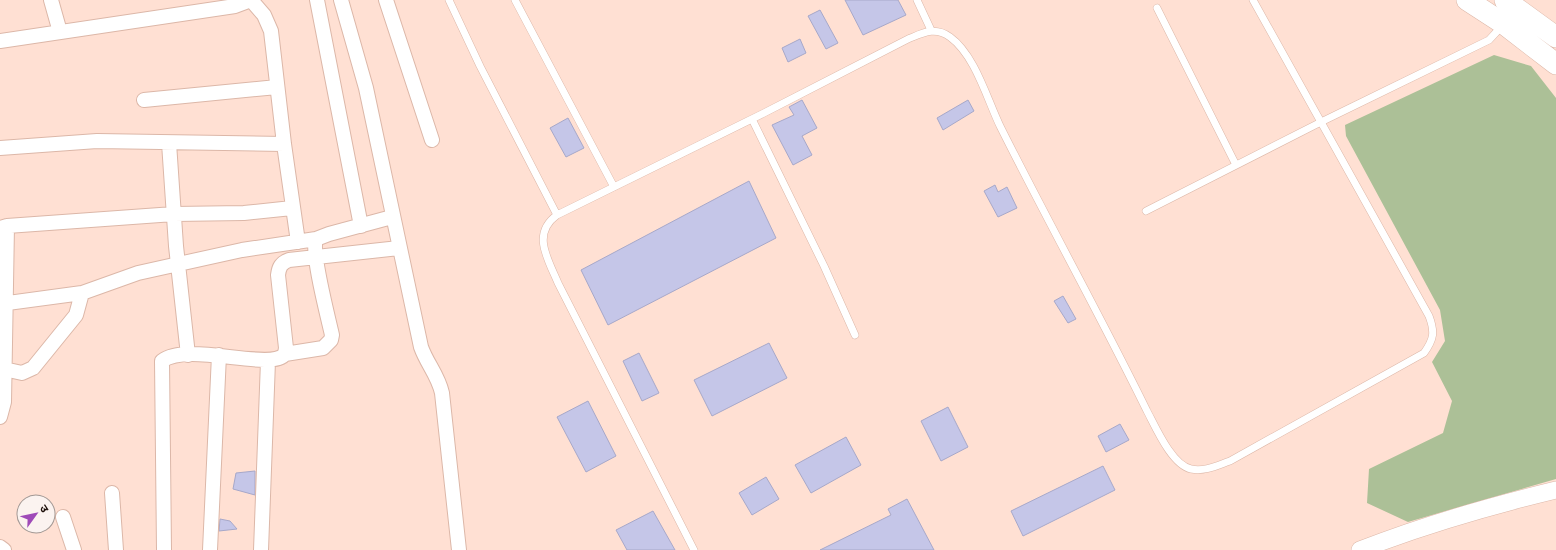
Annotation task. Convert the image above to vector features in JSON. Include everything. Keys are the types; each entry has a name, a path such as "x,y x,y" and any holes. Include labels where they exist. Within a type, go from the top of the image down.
{"main road":[{"path":"1467,0 1504,24 1556,64"},
{"path":"1504,24 1511,4 1556,37"}],"street":[{"path":"51,0 60,32"},
{"path":"0,41 235,6 251,0 264,15 269,26 292,208 298,242"},
{"path":"317,0 360,226"},
{"path":"341,0 366,88 392,217 421,348 424,357 435,372 442,393 459,550"},
{"path":"386,0 432,140"},
{"path":"144,100 277,87"},
{"path":"0,148 97,141 284,144"},
{"path":"170,143 178,265 188,355"},
{"path":"0,417 4,402 2,392 3,227 174,214 244,213 292,208"},
{"path":"2,303 82,293 138,273 277,244 316,239 392,217"},
{"path":"164,550 161,363 167,358 188,355 218,355 268,360 280,358 285,354 323,348 331,340 332,335 316,258 316,239"},
{"path":"277,244 279,267 278,283 285,354"},
{"path":"279,267 283,262 289,260 399,248"},
{"path":"2,369 22,373 33,368 76,315 82,293"},
{"path":"210,550 218,355"},
{"path":"261,550 268,360"},
{"path":"1360,550 1422,528 1508,502 1556,490"},
{"path":"112,493 116,550"},
{"path":"63,517 74,550"},
{"path":"0,547 4,550"}],"lane":[{"path":"449,0 460,26 557,215"},
{"path":"515,0 614,187"},
{"path":"917,0 931,30"},
{"path":"694,550 558,283 543,240 545,228 557,215 752,119 908,39 931,30 950,37 960,47 974,69 1000,125 1147,411 1168,450 1180,463 1190,469 1211,468 1230,461 1414,360 1424,353 1431,344 1434,328 1429,316 1253,0"},
{"path":"1157,8 1236,165"},
{"path":"1146,211 1321,122 1489,40 1504,24"},
{"path":"752,119 824,266 855,335"}],"green space":[{"path":"1494,55 1531,66 1556,98 1556,479 1408,522 1367,503 1369,469 1443,433 1452,401 1432,362 1445,341 1440,310 1346,136 1345,125"}],"building":[{"path":"845,0 898,0 906,15 863,35"},
{"path":"820,10 838,43 826,49 808,16"},
{"path":"800,39 806,53 788,62 782,48"},
{"path":"802,100 817,128 802,136 812,155 793,165 772,125 794,115 789,107"},
{"path":"968,100 974,111 943,130 937,118"},
{"path":"568,118 584,148 566,157 550,128"},
{"path":"749,181 776,238 608,325 581,270"},
{"path":"995,185 998,192 1007,187 1017,208 998,217 984,191"},
{"path":"1063,296 1076,319 1068,323 1054,301"},
{"path":"769,343 787,378 712,416 694,380"},
{"path":"639,353 659,393 642,401 623,361"},
{"path":"588,401 616,456 586,472 557,417"},
{"path":"948,407 968,447 941,461 921,421"},
{"path":"1120,424 1129,440 1106,452 1098,436"},
{"path":"846,437 861,465 811,493 795,465"},
{"path":"1103,466 1115,490 1023,536 1011,511"},
{"path":"255,471 255,495 233,489 236,473"},
{"path":"766,477 779,499 752,515 739,493"},
{"path":"907,499 934,550 820,550 891,515 888,509"},
{"path":"653,511 675,550 627,550 616,530"},
{"path":"220,519 230,521 237,529 219,531"}]}
